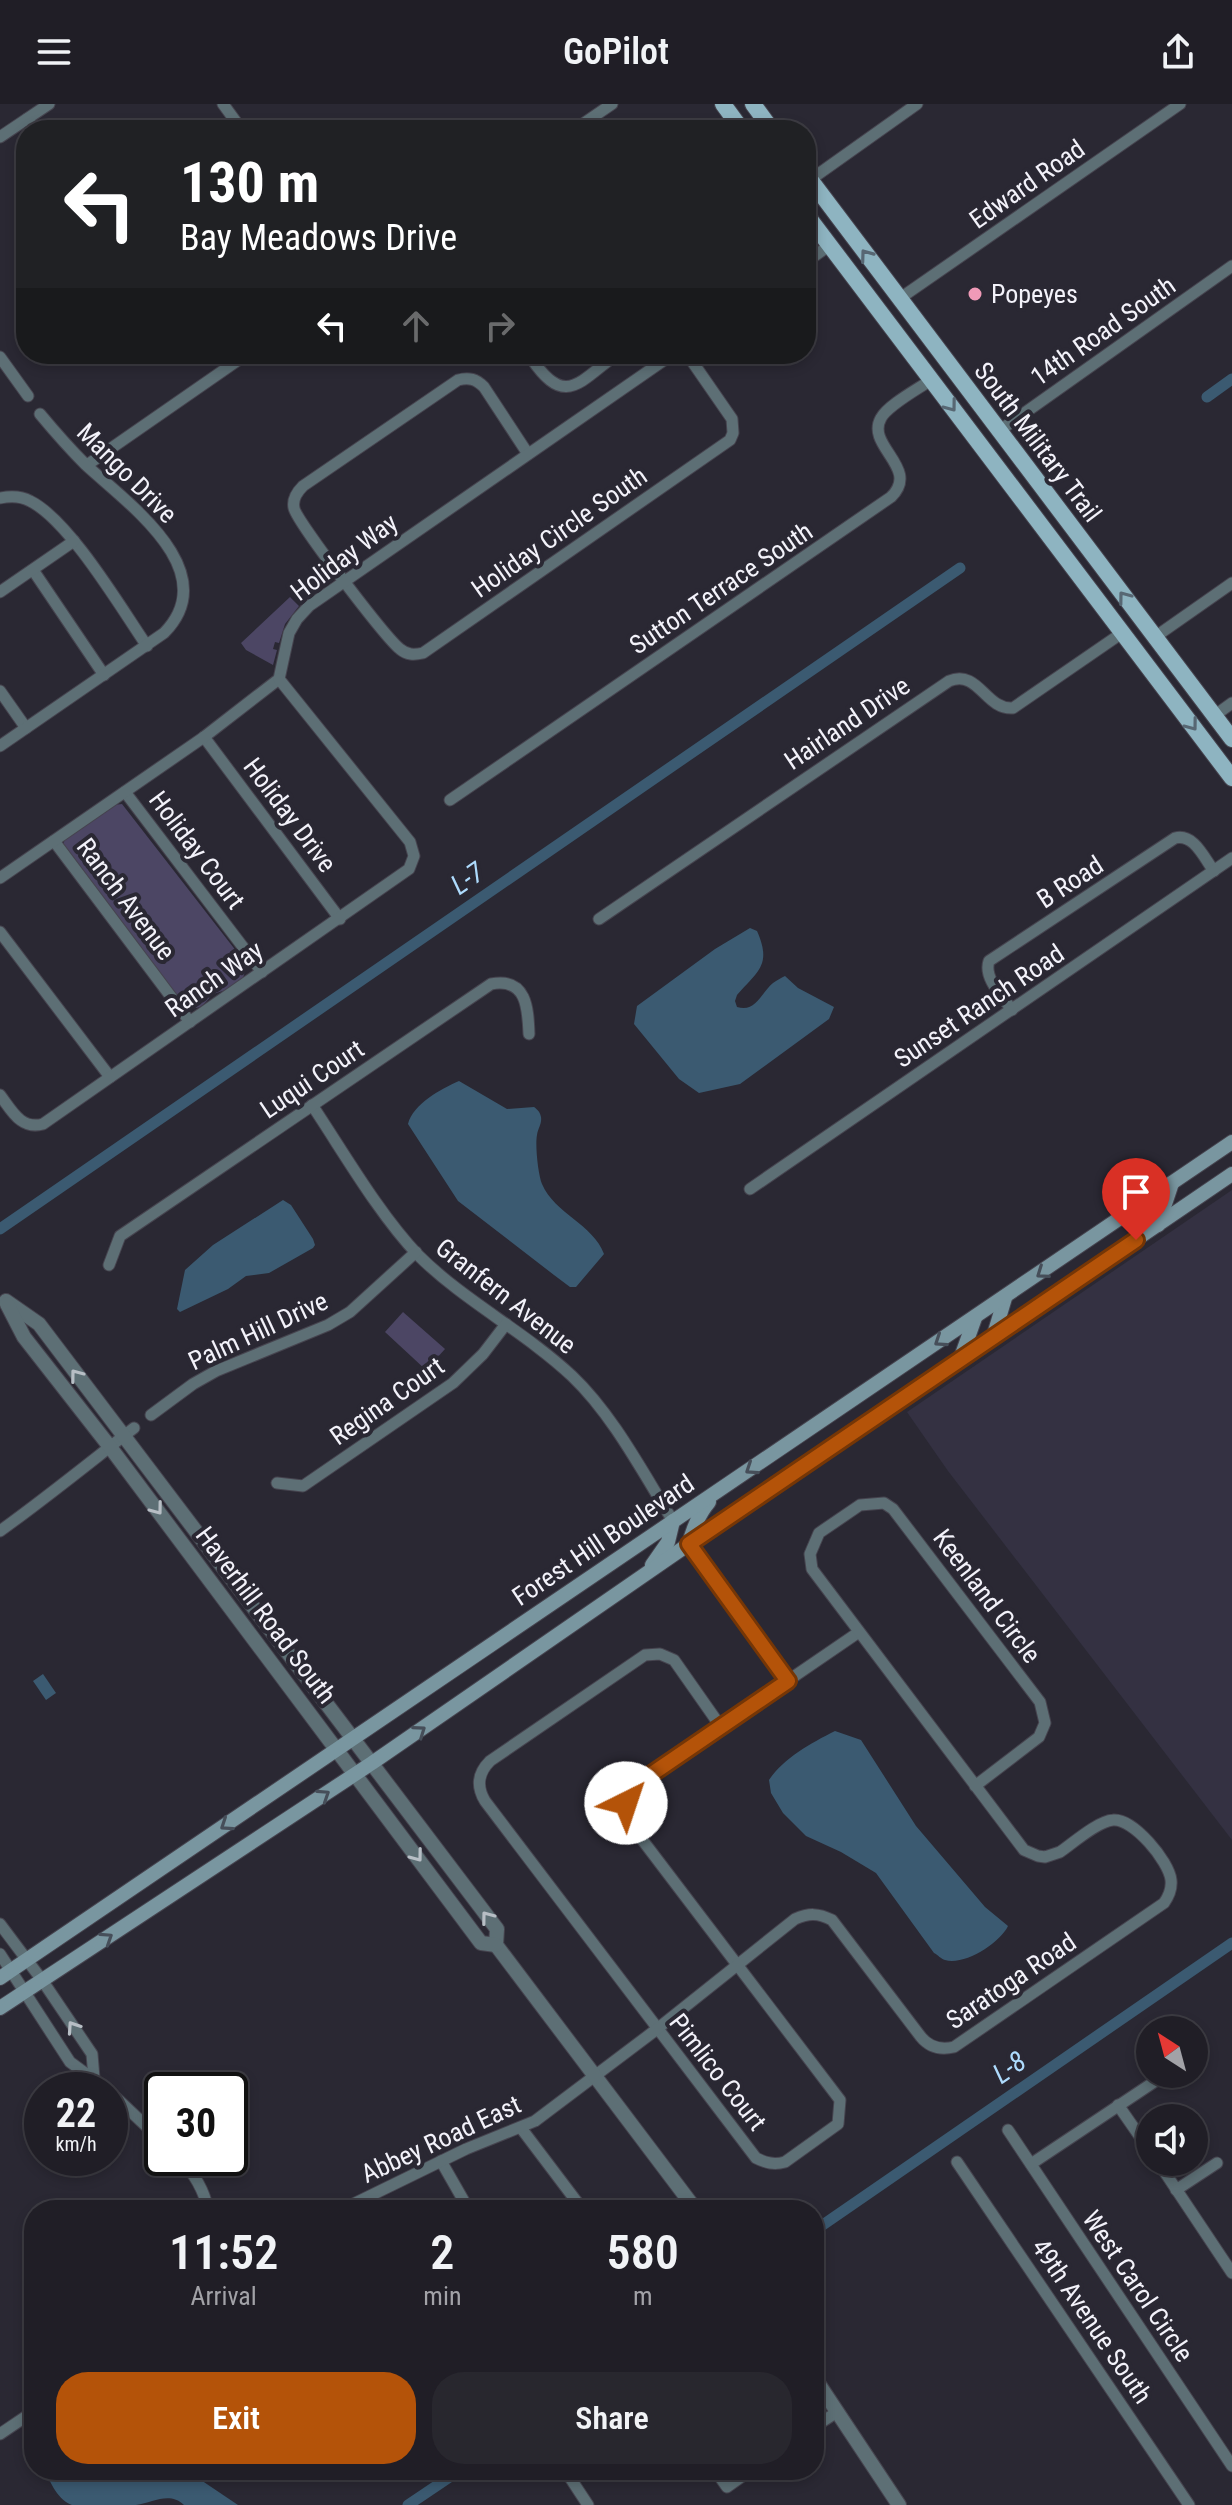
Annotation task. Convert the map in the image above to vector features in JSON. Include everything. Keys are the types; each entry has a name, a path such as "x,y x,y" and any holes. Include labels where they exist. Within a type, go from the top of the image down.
{"main road":[{"path":"740,104 752,120"},
{"name":"South Military Trail","path":"816,188 1232,739"},
{"name":"South Military Trail","path":"816,227 1232,778"},
{"path":"833,250 860,272 880,297 890,301 899,299"},
{"path":"882,313 900,316 944,374 961,380"},
{"path":"977,441 992,444 1048,517 1057,523 1068,522"},
{"path":"1122,633 1132,633 1143,641 1176,682 1210,710"},
{"name":"Forest Hill Boulevard","path":"5,1974 1232,1142"},
{"name":"Forest Hill Boulevard","path":"0,2008 355,1775 1232,1174"},
{"path":"1157,1226 1172,1183"},
{"path":"993,1338 1005,1298"},
{"path":"960,1361 975,1318"},
{"path":"689,1544 701,1511 723,1487"},
{"path":"638,1579 658,1559 668,1542 673,1521"}],"street":[{"path":"27,119 49,104"},
{"path":"589,120 612,104"},
{"path":"816,172 917,104"},
{"name":"Edward Road","path":"899,299 1180,104"},
{"path":"816,258 833,250"},
{"name":"14th Road South","path":"999,431 1232,266"},
{"path":"0,357 28,396"},
{"path":"87,465 232,364"},
{"path":"536,364 549,382 565,387 580,381 603,364"},
{"name":"Holiday Way","path":"279,679 286,641 297,619 309,606 658,364"},
{"name":"Holiday Circle South","path":"528,454 484,387 465,378 303,486 294,498 295,512 345,581 402,651 423,653 730,440 732,419 694,364"},
{"name":"Sutton Terrace South","path":"450,800 891,497 900,486 901,478 881,440 878,425 885,412 931,380"},
{"name":"Mango Drive","path":"0,746 164,633 178,615 184,593 182,576 159,534 87,465 40,414"},
{"path":"0,498 16,497 31,501 74,541 147,646"},
{"path":"0,592 74,541"},
{"path":"33,570 104,675"},
{"path":"1155,637 1232,583"},
{"name":"Hairland Drive","path":"599,919 949,681 970,680 999,706 1013,708 1122,633"},
{"path":"0,878 204,737 279,679"},
{"name":"Ranch Way","path":"0,1095 16,1117 28,1125 43,1124 409,869 414,856 410,842 279,679"},
{"path":"0,691 26,728"},
{"path":"1210,710 1232,703"},
{"name":"Holiday Drive","path":"204,737 340,919"},
{"name":"Holiday Court","path":"125,792 262,972"},
{"name":"B Road","path":"1012,1010 988,976 986,968 989,961 1175,838 1183,836 1190,839 1214,871"},
{"name":"Ranch Avenue","path":"54,841 190,1022"},
{"name":"Sunset Ranch Road","path":"750,1189 1232,858"},
{"path":"0,932 110,1077"},
{"name":"Luqui Court","path":"109,1265 120,1236 491,984 499,982 514,986 528,1004 529,1034"},
{"name":"Granfern Avenue","path":"312,1105 392,1224 416,1252 438,1273 555,1361 592,1398 632,1454 673,1521"},
{"name":"Palm Hill Drive","path":"151,1415 216,1371 328,1325 350,1312 416,1252"},
{"name":"Haverhill Road South","path":"3,1298 39,1324 129,1433 497,1929 496,1945 689,2200"},
{"name":"Haverhill Road South","path":"3,1298 24,1337 110,1447 481,1943 496,1945"},
{"name":"Regina Court","path":"277,1483 303,1486 453,1383 472,1366 506,1324"},
{"path":"0,1531 129,1433"},
{"name":"Keenland Circle","path":"859,1632 812,1569 810,1554 819,1533 860,1505 884,1503 893,1509 1040,1702 1045,1723 1039,1737 975,1786"},
{"path":"689,1544 788,1681"},
{"path":"859,1632 975,1786"},
{"name":"Pimlico Court","path":"721,1727 679,1665 667,1656 653,1654 639,1659 490,1761 479,1780 485,1801 657,2029 756,2158 770,2164 785,2162 838,2124 840,2100 631,1825 626,1811 628,1796 637,1784 721,1727 859,1632"},
{"name":"Saratoga Road","path":"595,2075 795,1919 807,1914 820,1914 832,1920 921,2037 932,2047 947,2049 1097,1951 1159,1908 1169,1897 1171,1882 1167,1868 1139,1831 1128,1822 1106,1821 1060,1852 1038,1856 1024,1850 975,1786"},
{"path":"0,1924 92,2054 94,2072"},
{"path":"0,1954 5,1974 24,1991 70,2062 85,2072"},
{"name":"Abbey Road East","path":"361,2200 466,2149 535,2121 595,2075"},
{"path":"1031,2164 1144,2088"},
{"path":"1118,2105 1136,2131"},
{"path":"128,2109 144,2124"},
{"path":"521,2128 575,2200"},
{"name":"West Carol Circle","path":"1008,2130 1232,2466"},
{"path":"441,2161 463,2200"},
{"name":"49th Avenue South","path":"957,2162 1189,2505"},
{"path":"1176,2190 1217,2163"},
{"path":"195,2176 205,2200"},
{"path":"1167,2176 1232,2273"},
{"path":"824,2392 899,2505"},
{"path":"824,2420 837,2412"},
{"path":"0,2434 24,2418"},
{"path":"572,2480 588,2505"},
{"path":"722,2480 727,2487 737,2480"}],"shaded area":[{"path":"290,597 299,606 285,624 279,643 275,642 273,649 277,650 273,665 246,650 241,643"},
{"path":"122,804 247,965 243,978 226,990 213,994 199,1007 185,1006 63,844 66,837 113,805"},
{"path":"1232,1190 1232,1840 948,1471 907,1412"},
{"path":"403,1312 445,1349 426,1370 385,1332"}],"water":[{"path":"750,928 757,931 763,960 757,973 737,995 737,1007 754,1005 773,983 785,976 798,988 834,1007 829,1019 740,1084 699,1093 679,1079 634,1024 637,1006 715,949"},
{"path":"459,1081 507,1109 534,1107 539,1112 541,1119 536,1145 542,1184 556,1203 592,1235 604,1254 576,1287 570,1287 458,1201 408,1124 422,1104"},
{"path":"283,1200 291,1205 313,1239 313,1248 269,1273 246,1276 228,1289 180,1312 177,1309 185,1270 213,1245"},
{"path":"43,1674 56,1693 46,1700 33,1681"},
{"path":"835,1731 861,1740 916,1826 985,1907 1008,1926 990,1946 962,1960 942,1959 934,1953 876,1873 806,1836 783,1813 771,1793 769,1780 790,1758"},
{"path":"50,2480 201,2480 238,2505 184,2505 167,2498 136,2505 72,2505 55,2490"}],"waterway":[{"name":"L-7","path":"1207,397 1232,379"},
{"name":"L-7","path":"0,1229 960,568"},
{"name":"L-8","path":"824,2224 1232,1943"},
{"name":"L-8","path":"408,2505 445,2480"}],"place":[{"name":"Popeyes","path":"975,294"}],"route":[{"path":"626,1803 637,1784 788,1681 689,1544 1136,1240"}]}
